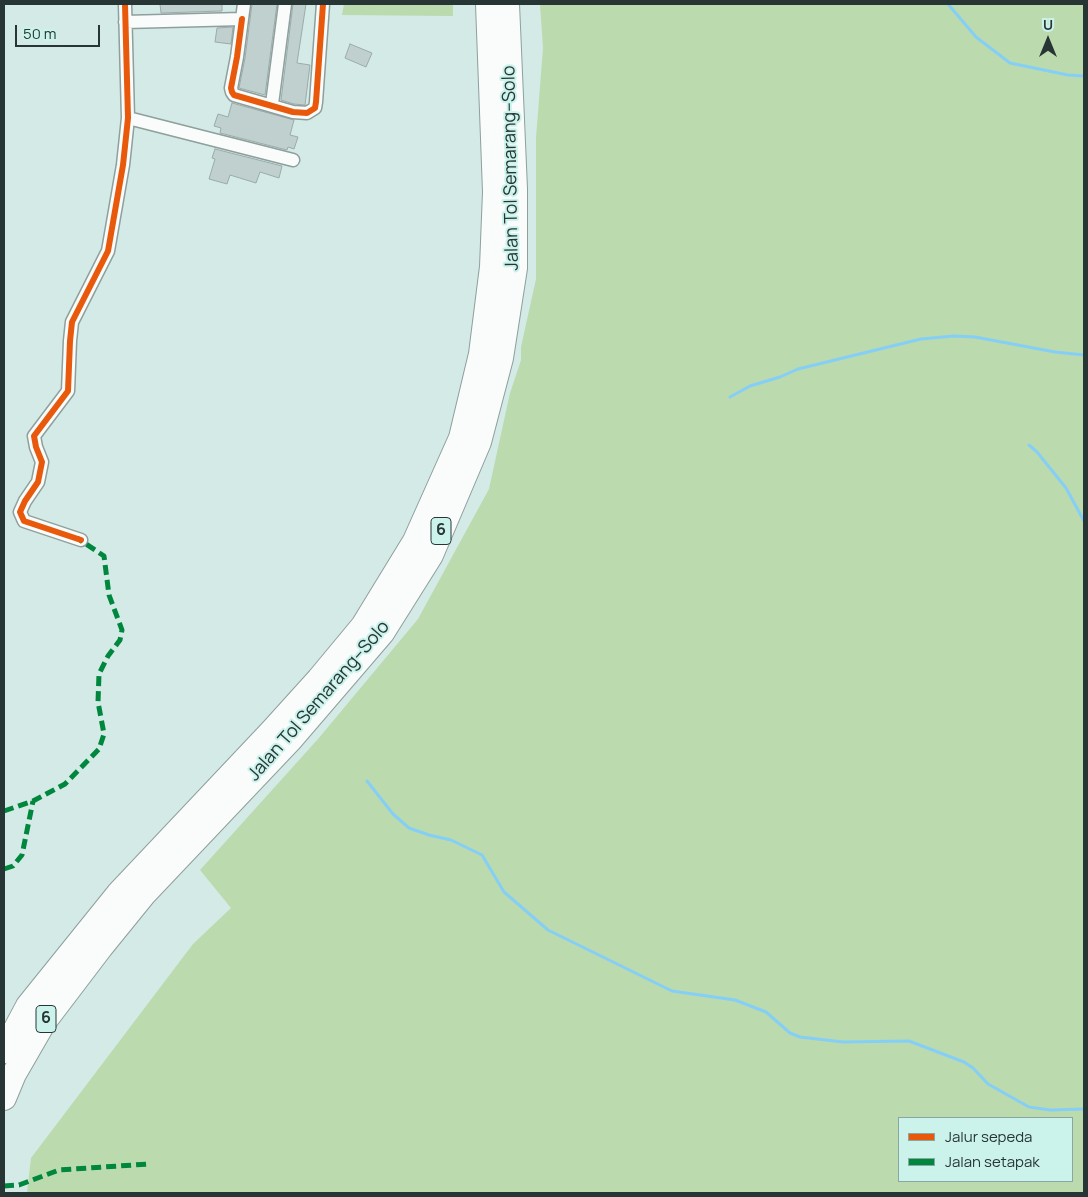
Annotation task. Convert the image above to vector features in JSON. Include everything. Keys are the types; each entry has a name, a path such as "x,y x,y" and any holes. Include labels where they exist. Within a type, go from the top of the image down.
{"highway":[{"name":"Jalan Tol Semarang–Solo","path":"4,1098 14,1074 119,893 319,679 363,626 415,541 461,438 481,354 492,267 495,192 488,4"},
{"name":"Jalan Tol Semarang–Solo","path":"4,1051 28,1006 94,938 144,894 291,739 382,632 431,555 480,442 501,358 515,268 515,190 507,4"}],"street":[{"path":"81,540 24,521 20,512 24,501 38,482 42,462 34,436 68,391 72,322 108,251 123,165 128,118 125,4"},
{"path":"244,4 231,88 232,92 234,95 272,104 293,112 308,113 315,108 323,4"},
{"path":"272,104 284,4"},
{"path":"125,22 242,19"},
{"path":"128,118 293,160"}],"green space":[{"path":"344,4 453,4 453,16 342,15"},
{"path":"540,4 1084,4 1084,1193 27,1193 31,1158 193,944 231,908 200,870 318,739 418,619 489,489 510,393 521,360 521,347 536,279 536,138 543,48"}],"building":[{"path":"160,4 222,4 222,11 161,13"},
{"path":"252,4 277,4 265,95 239,88"},
{"path":"293,4 306,4 297,63 310,65 305,105 281,100"},
{"path":"233,27 231,44 215,42 217,28"},
{"path":"350,44 372,53 366,67 345,58"},
{"path":"232,103 294,120 290,135 298,137 294,149 288,147 287,150 220,133 221,128 214,126 218,114 228,117"},
{"path":"215,149 282,166 279,178 260,172 256,183 230,175 227,184 209,179 215,159 212,158"}],"waterway":[{"path":"948,4 976,37 1010,63 1068,75 1084,76"},
{"path":"730,397 750,386 780,377 798,369 921,339 954,336 975,337 1055,352 1084,355"},
{"path":"1029,445 1066,488 1084,521"},
{"path":"367,781 393,814 409,828 451,840 482,855 504,892 548,930 672,991 735,1000 766,1012 790,1033 800,1037 843,1042 909,1041 964,1062 973,1068 988,1084 1029,1107 1050,1110 1084,1109"}],"marked path":[{"path":"4,811 33,801 65,784 99,749 104,734 98,702 99,674 108,656 120,640 122,630 109,595 104,556 77,538"},
{"path":"4,869 13,866 22,855 33,801"},
{"path":"4,1186 19,1185 59,1170 148,1164"}],"cycle path":[{"path":"81,540 24,521 20,512 38,482 42,462 34,436 68,391 72,322 108,251 123,165 128,118 125,4"},
{"path":"242,19 231,88 234,95 293,112 307,113 315,108 316,102 323,4"}]}
